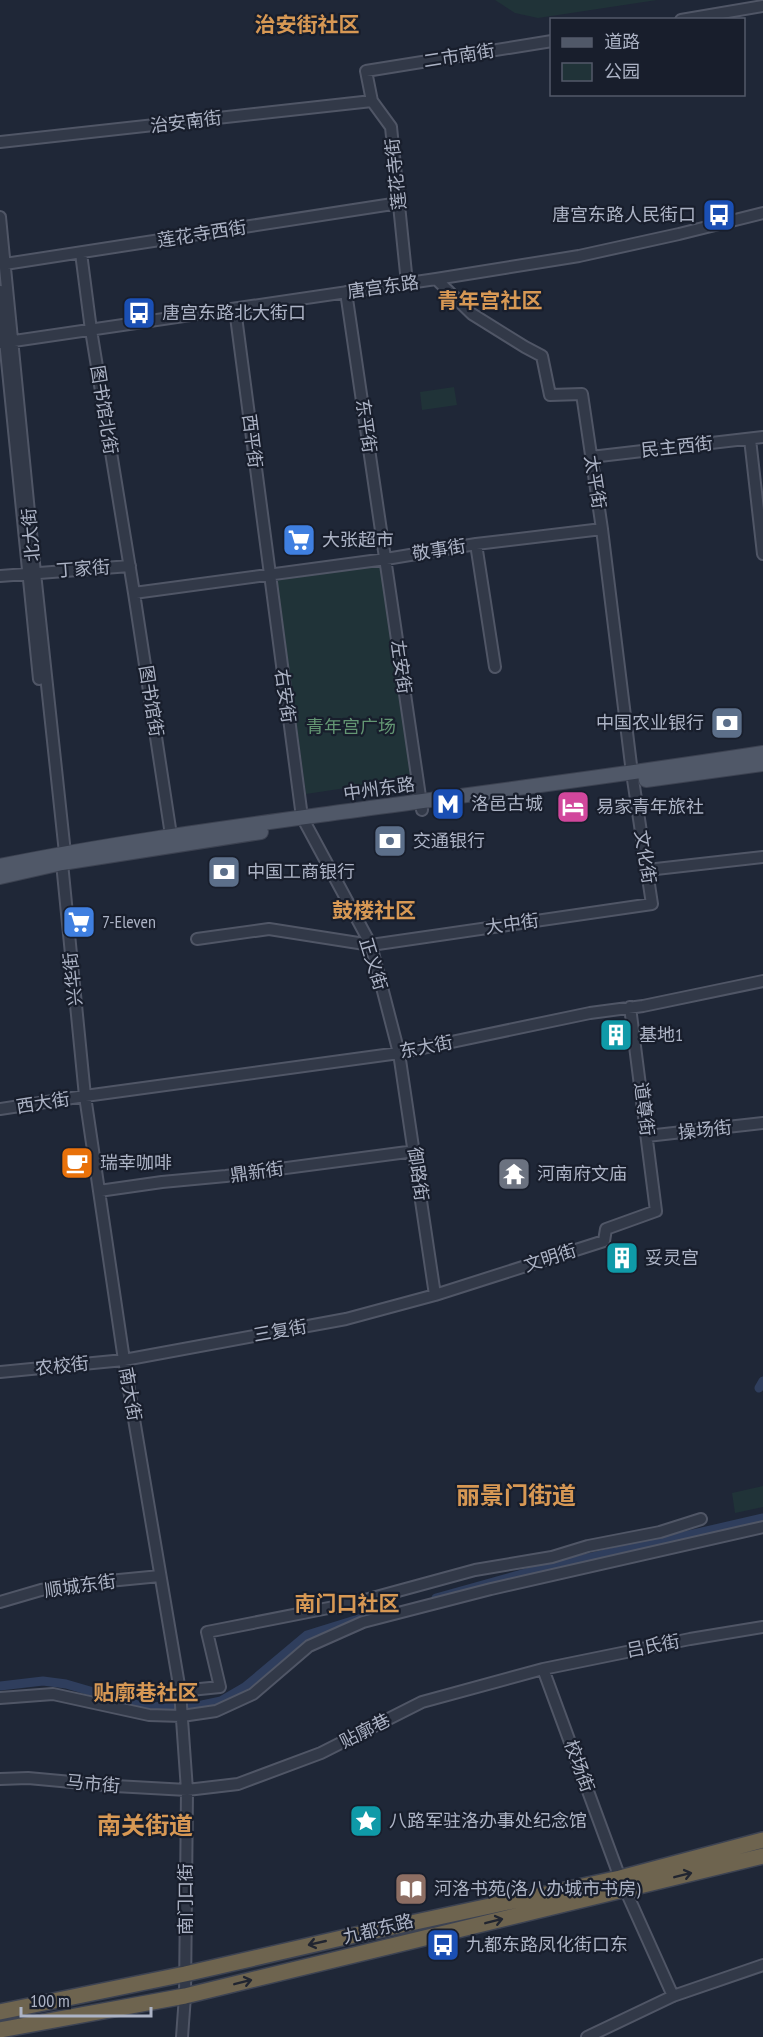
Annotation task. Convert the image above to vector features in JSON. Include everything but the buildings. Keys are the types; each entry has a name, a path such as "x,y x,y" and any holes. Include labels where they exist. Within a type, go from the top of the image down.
{"highway":[{"name":"九都东路","path":"0,2030 185,1996 622,1884 763,1840"},
{"name":"九都东路","path":"0,2012 185,1974 358,1934 763,1856"}],"main road":[{"name":"中州东路","path":"632,778 763,753"},
{"name":"中州东路","path":"0,877 62,857 171,835 303,821 632,778 763,764"},
{"name":"中州东路","path":"0,866 303,821"}],"street":[{"path":"693,18 763,6"},
{"name":"二市南街","path":"366,72 550,41"},
{"name":"莲花寺街","path":"366,72 372,101 391,127 407,283"},
{"name":"治安南街","path":"0,142 372,101"},
{"name":"莲花寺西街","path":"5,264 399,203"},
{"name":"唐宫东路","path":"6,342 579,256 763,213"},
{"name":"北大街","path":"0,217 5,264 6,342"},
{"name":"图书馆北街","path":"81,253 91,330 130,566"},
{"name":"太平街","path":"436,279 472,314 542,356 550,394 582,393 602,529 632,778"},
{"name":"北大街","path":"0,291 62,857"},
{"name":"东平街","path":"346,292 386,559"},
{"name":"西平街","path":"235,309 268,574"},
{"name":"民主西街","path":"591,457 763,437"},
{"path":"750,440 763,554"},
{"name":"敬事街","path":"134,593 386,559 476,544 602,529"},
{"path":"476,544 495,667"},
{"name":"左安街","path":"386,559 422,806"},
{"name":"丁家街","path":"0,576 130,566"},
{"name":"图书馆街","path":"130,566 171,835"},
{"name":"右安街","path":"268,574 303,821"},
{"name":"文化街","path":"632,778 652,904"},
{"name":"正义街","path":"303,821 375,944 399,1053"},
{"name":"兴华街","path":"62,857 85,1096"},
{"path":"647,870 763,857"},
{"name":"大中街","path":"375,944 652,904"},
{"path":"197,939 269,929 375,944"},
{"name":"东大街","path":"85,1096 399,1053 590,1013 763,981"},
{"name":"道尊街","path":"630,1007 656,1211"},
{"name":"御路街","path":"399,1053 435,1295"},
{"name":"西大街","path":"0,1109 85,1096"},
{"name":"南大街","path":"85,1096 124,1360 180,1691 182,1716"},
{"name":"操场街","path":"647,1136 763,1123"},
{"name":"鼎新街","path":"99,1191 415,1151"},
{"name":"文明街","path":"435,1295 604,1241 606,1229 656,1211"},
{"name":"三复街","path":"124,1360 346,1319 435,1295"},
{"name":"农校街","path":"0,1372 124,1360"},
{"path":"180,1691 220,1687 207,1632 354,1603 475,1570 552,1557 588,1546 660,1532 700,1519"},
{"path":"0,1698 53,1694 148,1715 182,1716 216,1711 253,1694 309,1646 363,1622 491,1589 763,1527"},
{"name":"顺城东街","path":"0,1602 41,1590 160,1576"},
{"name":"吕氏街","path":"543,1669 690,1639 763,1627"},
{"name":"贴廓巷","path":"187,1790 238,1784 321,1753 422,1702 543,1669"},
{"name":"校场街","path":"543,1669 622,1884 673,1996"},
{"name":"南门口街","path":"182,1716 187,1790 185,1996 182,2037"},
{"name":"马市街","path":"0,1779 28,1778 187,1790"},
{"path":"587,2037 673,1996 763,1965"}],"green space":[{"path":"495,0 657,0 538,18 515,13"},
{"path":"454,387 457,405 422,410 420,392"},
{"name":"青年宫广场","path":"382,566 412,778 306,794 277,579"},
{"path":"763,1486 763,1507 735,1513 732,1493"}],"waterway":[{"path":"759,1388 763,1381"},
{"path":"436,1598 540,1569 763,1518"},
{"path":"0,1686 43,1681 66,1684 145,1707 202,1705 221,1701 245,1687 307,1635 365,1617"}],"place":[{"name":"唐宫东路人民街口","path":"719,215"},
{"name":"唐宫东路北大街口","path":"139,313"},
{"name":"大张超市","path":"299,540"},
{"name":"中国农业银行","path":"727,723"},
{"name":"洛邑古城","path":"448,804"},
{"name":"易家青年旅社","path":"573,807"},
{"name":"交通银行","path":"390,841"},
{"name":"中国工商银行","path":"224,872"},
{"name":"7-Eleven","path":"79,922"},
{"name":"基地1","path":"616,1035"},
{"name":"瑞幸咖啡","path":"77,1163"},
{"name":"河南府文庙","path":"514,1174"},
{"name":"妥灵宫","path":"622,1258"},
{"name":"八路军驻洛办事处纪念馆","path":"366,1821"},
{"name":"河洛书苑(洛八办城市书房)","path":"411,1889"},
{"name":"九都东路凤化街口东","path":"443,1945"}],"district":[{"name":"治安街社区","path":"307,25"},
{"name":"青年宫社区","path":"490,301"},
{"name":"鼓楼社区","path":"374,911"},
{"name":"丽景门街道","path":"516,1496"},
{"name":"南门口社区","path":"347,1604"},
{"name":"贴廓巷社区","path":"146,1693"},
{"name":"南关街道","path":"145,1826"}]}
